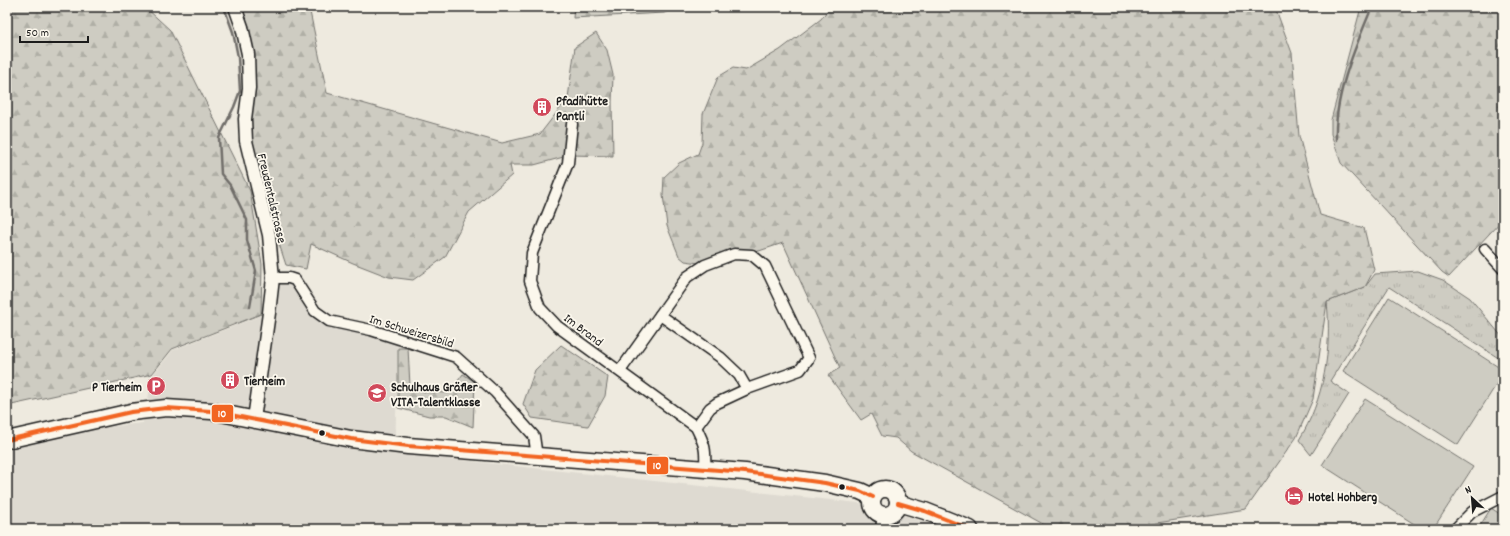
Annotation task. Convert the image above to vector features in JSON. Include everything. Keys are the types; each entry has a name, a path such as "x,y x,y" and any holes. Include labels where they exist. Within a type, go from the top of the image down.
{"main road":[{"path":"7,440 131,412 166,408 211,411 351,439 408,446 745,472 825,483 860,491 873,497"},
{"path":"889,489 897,496 898,503 895,511 883,522 880,514 874,509 872,501 873,497 880,490 889,489"},
{"path":"898,503 925,511 970,529"}],"street":[{"name":"Freudentalstrasse","path":"235,7 242,27 248,54 249,88 245,119 246,141 269,235 273,278 254,419"},
{"name":"Im Brand","path":"572,124 568,163 532,253 530,281 540,308 556,326 696,427 704,443 706,456 705,469"},
{"path":"1485,249 1503,269"},
{"path":"620,371 687,277 705,265 734,254 752,255 765,266 809,358 800,370 748,389 717,403 710,408 696,427"},
{"name":"Im Schweizersbild","path":"273,278 289,278 294,280 315,311 330,321 371,330 456,357 495,392 534,436 537,457"},
{"path":"660,315 720,357 740,375 748,389"},
{"path":"1455,529 1472,512 1503,496"}],"shaded area":[{"path":"277,281 296,285 330,326 398,343 395,453 868,504 947,529 7,529 7,446 89,429 143,423 153,375 173,350 274,310"}],"green space":[{"path":"7,7 145,7 170,30 250,191 262,264 261,314 172,349 152,374 7,406"},
{"path":"242,7 309,7 327,93 502,143 540,134 568,98 575,47 596,33 607,50 613,75 613,156 571,155 534,165 510,165 512,175 469,212 445,257 413,280 389,277 311,244 306,269 286,265 269,213 250,139 252,86"},
{"path":"574,7 677,7 664,13 573,18"},
{"path":"830,7 1275,7 1292,53 1299,136 1320,215 1364,228 1374,270 1365,287 1327,302 1313,399 1296,438 1246,509 1119,529 1052,529 911,451 896,438 882,436 871,414 861,420 828,375 840,368 783,243 759,251 733,250 699,263 685,261 679,256 667,226 663,195 664,177 679,163 698,154 702,143 703,114 718,77 733,68 746,70 780,50 821,19"},
{"path":"1361,7 1503,7 1503,219 1449,277 1442,272 1341,163 1331,134 1331,120"},
{"path":"1418,271 1443,280 1470,298 1503,338 1503,361 1389,287 1330,381 1349,394 1311,455 1299,440 1308,425 1315,408 1324,374 1328,338 1327,302 1365,287 1375,274"},
{"path":"1389,297 1503,370 1503,374 1458,445 1343,371"},
{"path":"561,345 608,377 605,396 588,426 532,418 523,404 535,370"},
{"path":"398,348 408,348 410,386 425,392 449,393 463,374 475,382 473,427 446,416 429,416 398,408"},
{"path":"1365,399 1473,467 1433,529 1422,529 1322,465"},
{"path":"1491,508 1503,516 1503,529 1478,529"}],"waterway":[{"path":"224,7 233,32 238,57 240,91 219,138 221,174 230,185 247,220 247,240 256,271 250,307"},
{"path":"1336,140 1336,123 1342,89 1353,55 1372,7"}],"transit line":[{"name":"10","path":"7,440 131,412 166,408 211,411 351,439 408,446 745,472 825,483 860,491 873,497"},
{"name":"10","path":"898,503 925,511 970,529"}],"place":[{"name":"Pfadihütte Pantli","path":"542,107"},
{"name":"Tierheim","path":"230,380"},
{"name":"P Tierheim","path":"156,386"},
{"name":"Schulhaus Gräfler VITA-Talentklasse","path":"377,393"},
{"name":"Hotel Hohberg","path":"1294,496"}]}
